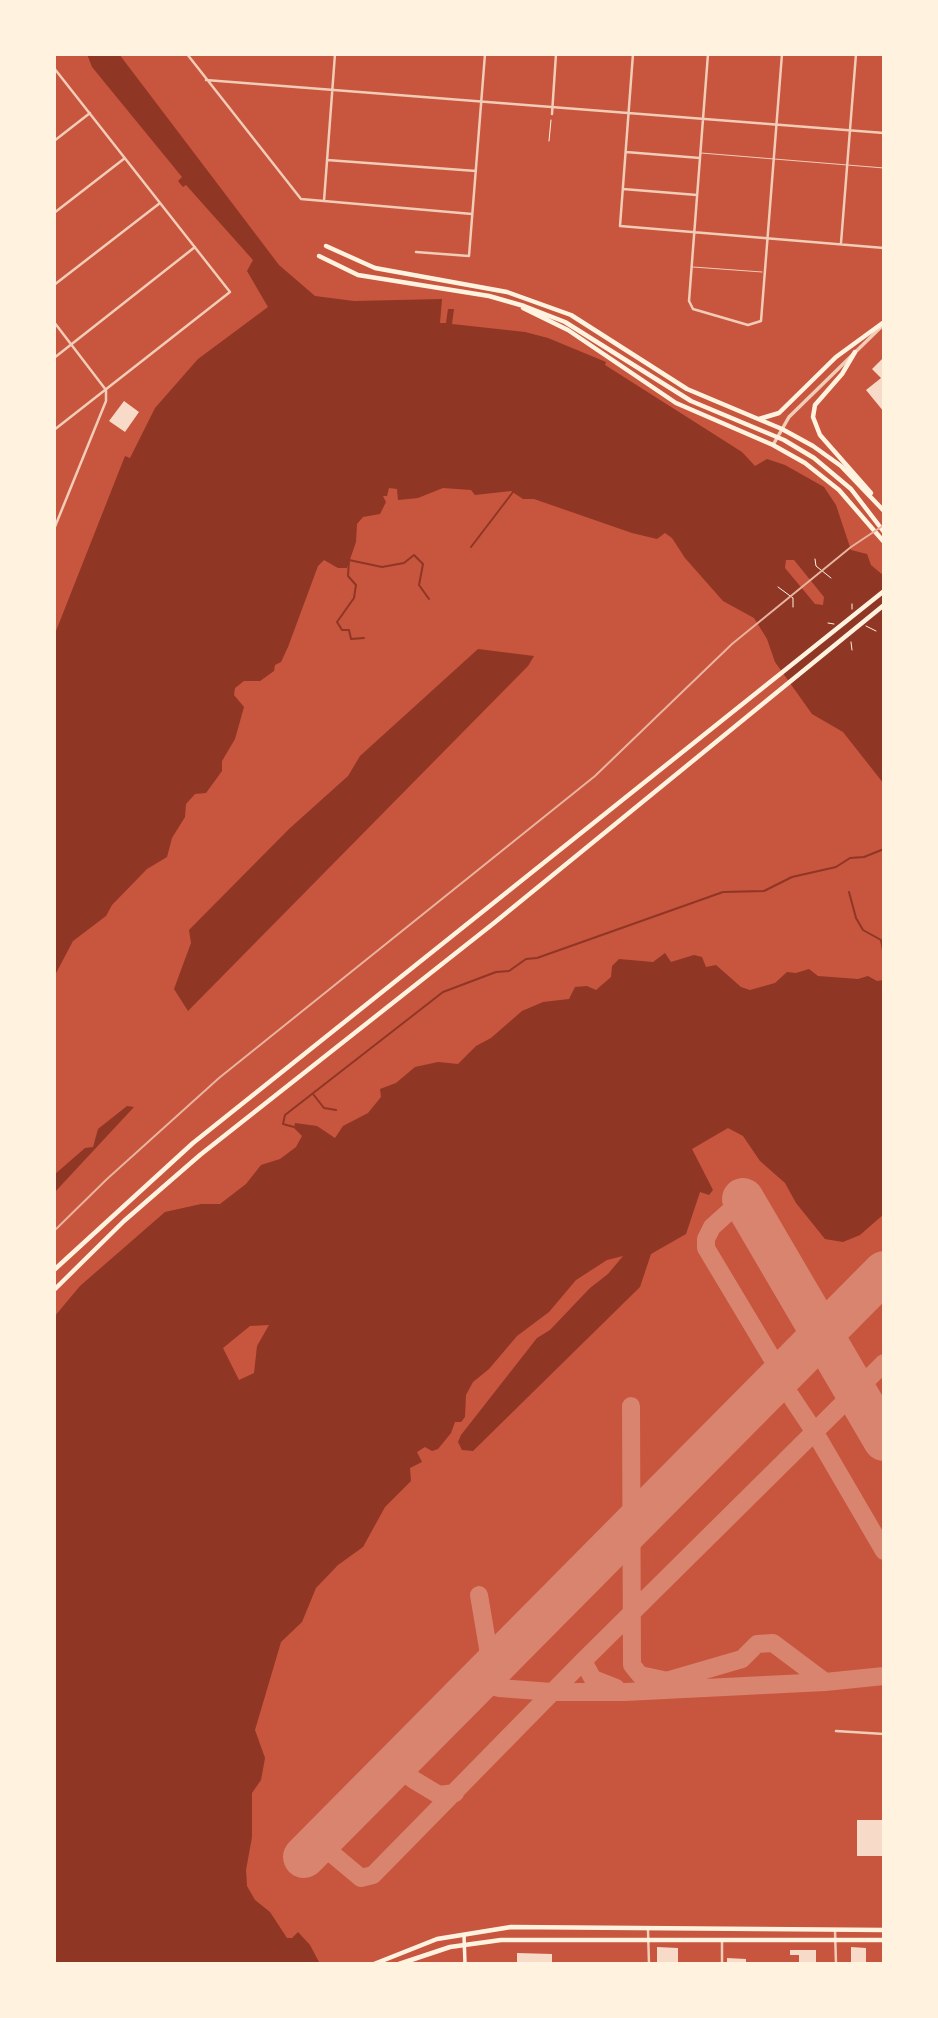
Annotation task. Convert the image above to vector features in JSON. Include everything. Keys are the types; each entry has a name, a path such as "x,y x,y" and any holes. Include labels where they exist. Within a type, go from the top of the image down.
{"highway":[{"path":"326,246 354,261 386,271 490,288 550,306 602,332 687,389 803,439 832,458 884,511"},
{"path":"319,256 337,267 369,278 513,302 585,332 691,401 804,452 845,483 884,532"},
{"path":"513,302 568,330 676,403 773,445 820,473 863,516 884,542"},
{"path":"759,419 779,413 845,350 884,323"},
{"path":"855,352 842,374 815,405 814,422 820,435 860,478 884,511"},
{"path":"54,1270 116,1210 193,1143 884,591"},
{"path":"54,1290 124,1221 200,1155 529,895 884,605"},
{"path":"374,1964 426,1942 464,1933 510,1927 884,1930"},
{"path":"399,1964 464,1944 513,1940 884,1940"}],"main road":[{"path":"464,1933 465,1964"}],"street":[{"path":"187,54 299,198 472,214"},
{"path":"323,202 335,54"},
{"path":"416,252 469,256 485,54"},
{"path":"552,114 556,54"},
{"path":"634,54 620,226 884,248"},
{"path":"708,54 689,301 693,309 751,325 761,321 782,54"},
{"path":"841,244 856,54"},
{"path":"54,68 230,292 54,430"},
{"path":"206,79 884,133"},
{"path":"54,141 90,113"},
{"path":"626,152 700,155"},
{"path":"54,213 125,158"},
{"path":"327,160 475,171"},
{"path":"623,189 697,195"},
{"path":"54,285 160,203"},
{"path":"54,358 195,247"},
{"path":"54,322 106,390 106,401 54,529"},
{"path":"773,445 782,426 884,323"},
{"path":"836,1731 884,1734"},
{"path":"648,1930 649,1964"},
{"path":"835,1930 836,1964"},
{"path":"722,1940 722,1964"}],"lane":[{"path":"700,155 884,168"},
{"path":"691,267 765,272"}],"path":[{"path":"549,141 552,114"},
{"path":"815,559 816,566 831,578"},
{"path":"778,587 793,598 793,607"}],"shaded area":[{"path":"87,54 119,54 279,265 315,296 354,301 442,299 440,323 446,323 448,309 454,309 452,324 525,332 548,338 606,362 605,365 742,452 755,466 767,459 785,465 824,487 836,505 851,550 867,554 871,565 884,576 884,784 843,732 812,714 775,662 767,639 754,618 723,601 665,533 657,539 632,533 534,499 523,499 511,491 475,495 471,490 443,488 418,498 398,500 397,489 389,488 387,496 383,496 386,502 380,514 363,517 357,524 356,542 347,568 338,568 324,560 318,566 281,662 260,681 244,681 235,688 234,695 244,707 235,739 222,761 222,771 206,793 195,794 186,804 185,817 172,838 167,857 147,869 112,905 106,916 73,941 54,977 54,636 125,456 130,458 155,408 198,359 268,307 247,271 253,260 186,185 183,187 178,181 182,177 92,67"},
{"path":"478,649 534,656 528,666 188,1011 174,989 191,943 189,930 289,829 348,776 360,756"},
{"path":"665,953 671,962 694,955 702,957 706,967 716,965 741,987 750,990 775,983 787,972 796,973 809,969 818,976 858,979 868,976 877,981 884,980 884,1214 860,1235 843,1242 825,1239 796,1203 785,1183 760,1161 743,1136 728,1128 692,1149 713,1190 709,1195 700,1192 686,1234 651,1254 640,1287 473,1451 462,1450 458,1442 461,1435 537,1338 550,1330 623,1256 607,1260 576,1280 549,1312 517,1336 489,1369 473,1382 466,1395 465,1417 461,1422 455,1422 451,1433 438,1449 432,1451 425,1447 417,1452 422,1462 410,1468 411,1481 385,1507 363,1547 338,1565 316,1588 302,1622 281,1642 255,1730 265,1758 261,1780 252,1793 252,1837 246,1870 247,1886 255,1900 270,1912 287,1938 292,1938 298,1932 310,1945 320,1964 54,1964 54,1317 80,1286 165,1212 201,1204 220,1204 246,1184 261,1165 280,1159 296,1147 302,1136 294,1128 295,1123 317,1126 335,1138 343,1126 368,1113 381,1097 380,1089 396,1083 415,1067 438,1062 458,1064 476,1046 491,1038 522,1011 543,1002 569,999 575,987 587,986 596,990 611,977 612,966 619,959 653,962","holes":["269,1325 257,1346 254,1373 239,1380 223,1348 250,1326"]},
{"path":"127,1106 134,1107 54,1193 54,1175 85,1148 93,1147 98,1129"}],"pier":[{"path":"786,560 794,560 824,597 823,605 815,604 785,568"}],"building":[{"path":"884,357 884,412 866,390 881,378 872,369"},
{"path":"124,401 139,412 125,432 109,421"},
{"path":"857,1820 884,1820 884,1856 857,1856"},
{"path":"657,1947 678,1948 678,1964 657,1964"},
{"path":"851,1947 866,1948 866,1964 851,1964"},
{"path":"790,1950 816,1950 816,1964 799,1964 799,1955 790,1955"},
{"path":"517,1953 552,1954 552,1964 517,1964"},
{"path":"727,1958 746,1959 746,1964 727,1964"}],"waterway":[{"path":"471,547 513,492"},
{"path":"364,638 351,639 349,630 342,630 337,622 354,598 356,585 348,576 349,560 382,567 404,563 414,555 423,564 419,585 429,599"},
{"path":"294,1127 283,1124 285,1115 443,992 496,972 509,971 526,959 537,958 723,892 764,891 792,877 836,867 850,858 864,857 884,849"},
{"path":"849,892 856,918 863,930 881,940 884,955"},
{"path":"313,1094 324,1108 336,1110"}],"taxiway":[{"path":"743,1199 712,1227 706,1239 706,1248 782,1375 782,1383 814,1431 884,1551"},
{"path":"874,1282 884,1286"},
{"path":"318,1842 361,1878 373,1875 583,1661 884,1363"},
{"path":"631,1406 632,1665 640,1675 668,1681"},
{"path":"479,1595 489,1654 485,1674 491,1685 499,1688 552,1692 625,1692 825,1682 884,1676"},
{"path":"663,1682 742,1659 757,1644 773,1643 825,1682"},
{"path":"583,1661 593,1679 616,1688"},
{"path":"402,1757 403,1772 414,1780 439,1795 455,1793"}],"runway":[{"path":"743,1199 884,1440"},
{"path":"304,1857 884,1272"}],"railway":[{"path":"54,1231 219,1078 595,776 732,644 851,547 884,525"}]}
